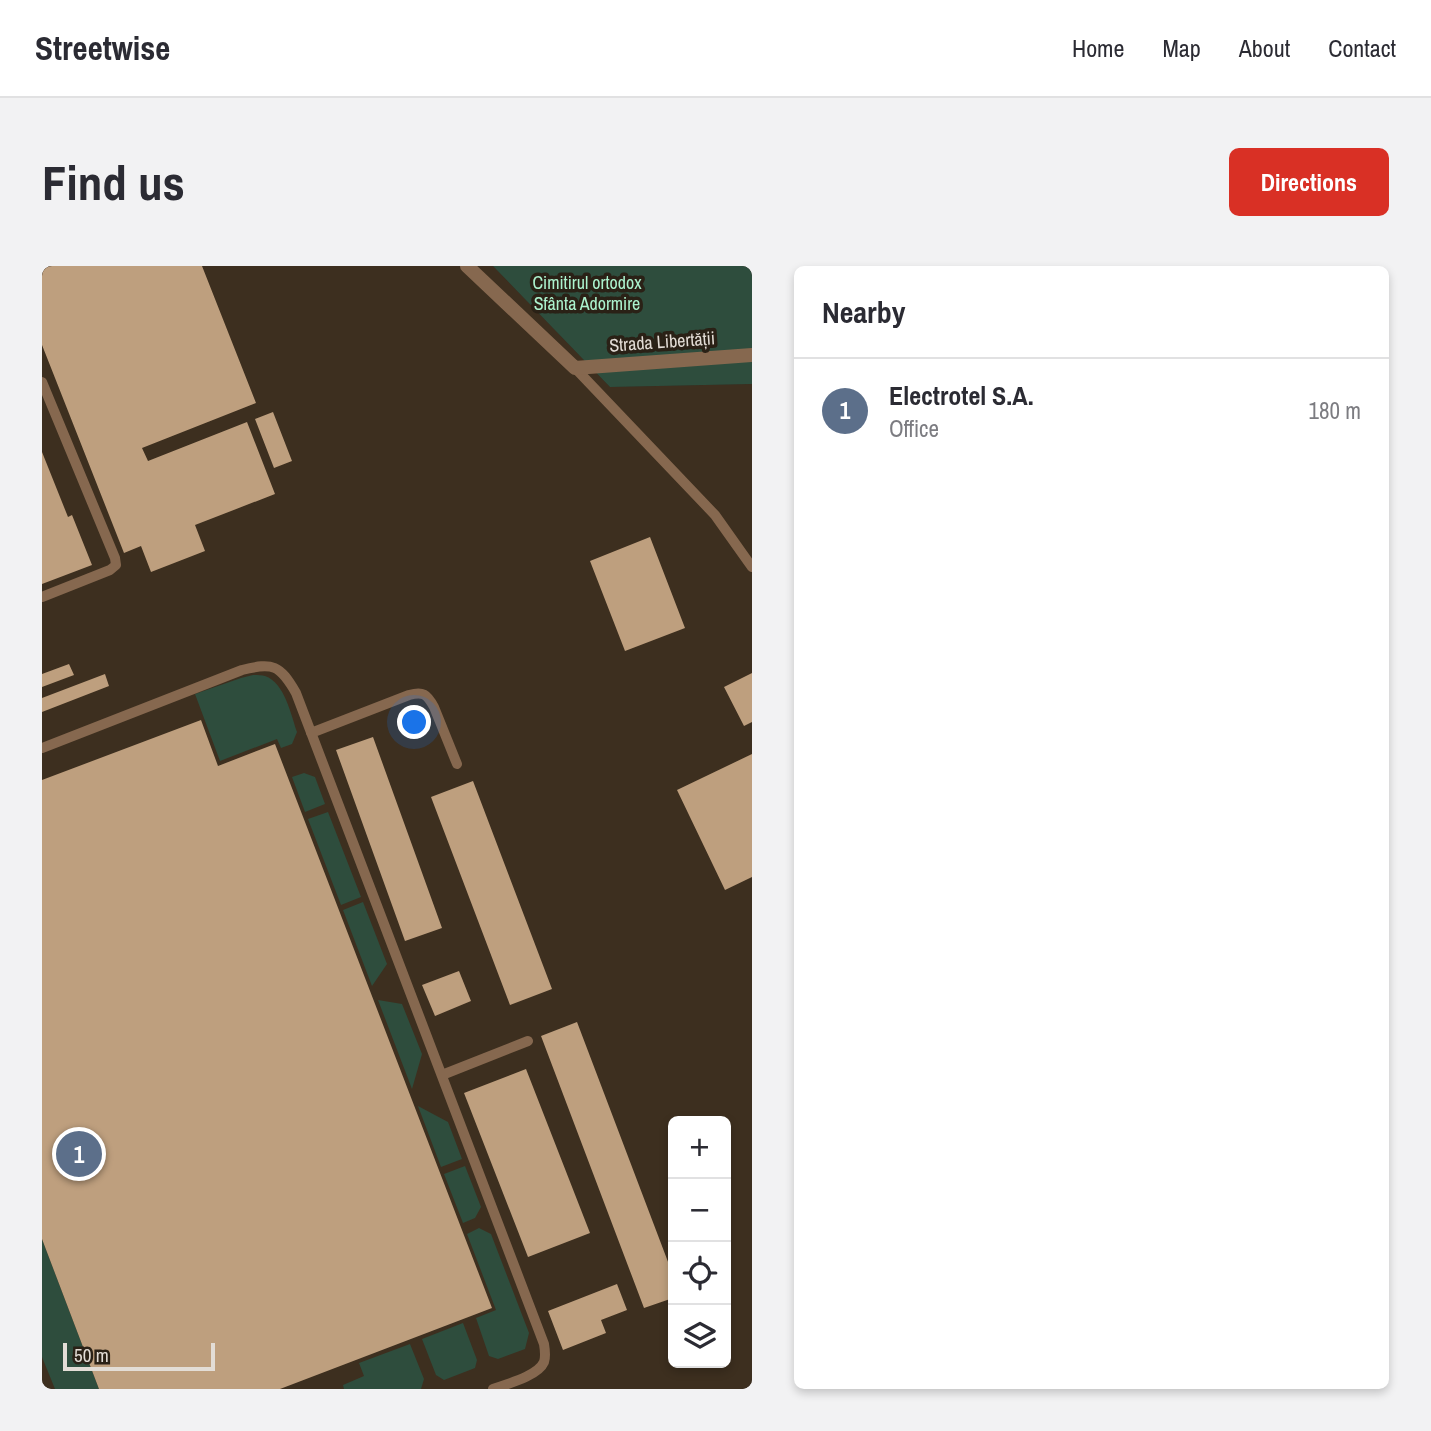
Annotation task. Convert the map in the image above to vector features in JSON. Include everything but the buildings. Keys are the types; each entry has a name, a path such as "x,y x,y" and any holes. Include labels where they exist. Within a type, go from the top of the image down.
{"street":[{"path":"467,266 575,368"},
{"name":"Strada Libertății","path":"575,368 752,355"}],"lane":[{"path":"575,368 715,515 752,566"},
{"path":"42,382 116,565 110,570 42,597"},
{"path":"42,748 242,670 274,666 286,675 296,693 544,1344 544,1363 538,1370 493,1389"},
{"path":"311,733 409,695 424,694 434,707 457,764"},
{"path":"442,1075 528,1041"}],"shaded area":[{"path":"42,266 493,266 610,387 752,384 752,1389 42,1389"}],"green space":[{"name":"Cimitirul ortodox Sfânta Adormire","path":"493,266 752,266 752,384 610,387"},
{"path":"253,675 265,676 278,685 297,732 292,744 281,748 277,739 220,761 195,694"},
{"path":"304,773 315,777 325,804 305,812 292,777"},
{"path":"328,812 361,897 341,905 308,819"},
{"path":"363,902 387,964 372,986 343,910"},
{"path":"378,1000 402,1004 422,1054 412,1089"},
{"path":"418,1106 448,1122 462,1159 441,1167"},
{"path":"465,1166 481,1207 475,1218 463,1223 444,1174"},
{"path":"479,1228 491,1234 529,1333 525,1349 498,1359 489,1356 476,1318 496,1310 467,1234"},
{"path":"42,1239 99,1389 55,1389 42,1357"},
{"path":"463,1323 477,1360 475,1368 444,1380 436,1375 422,1339"},
{"path":"410,1344 424,1379 421,1389 344,1389 343,1385 364,1376 359,1363"}],"place":[{"name":"Electrotel S.A.","path":"79,1154"}]}
